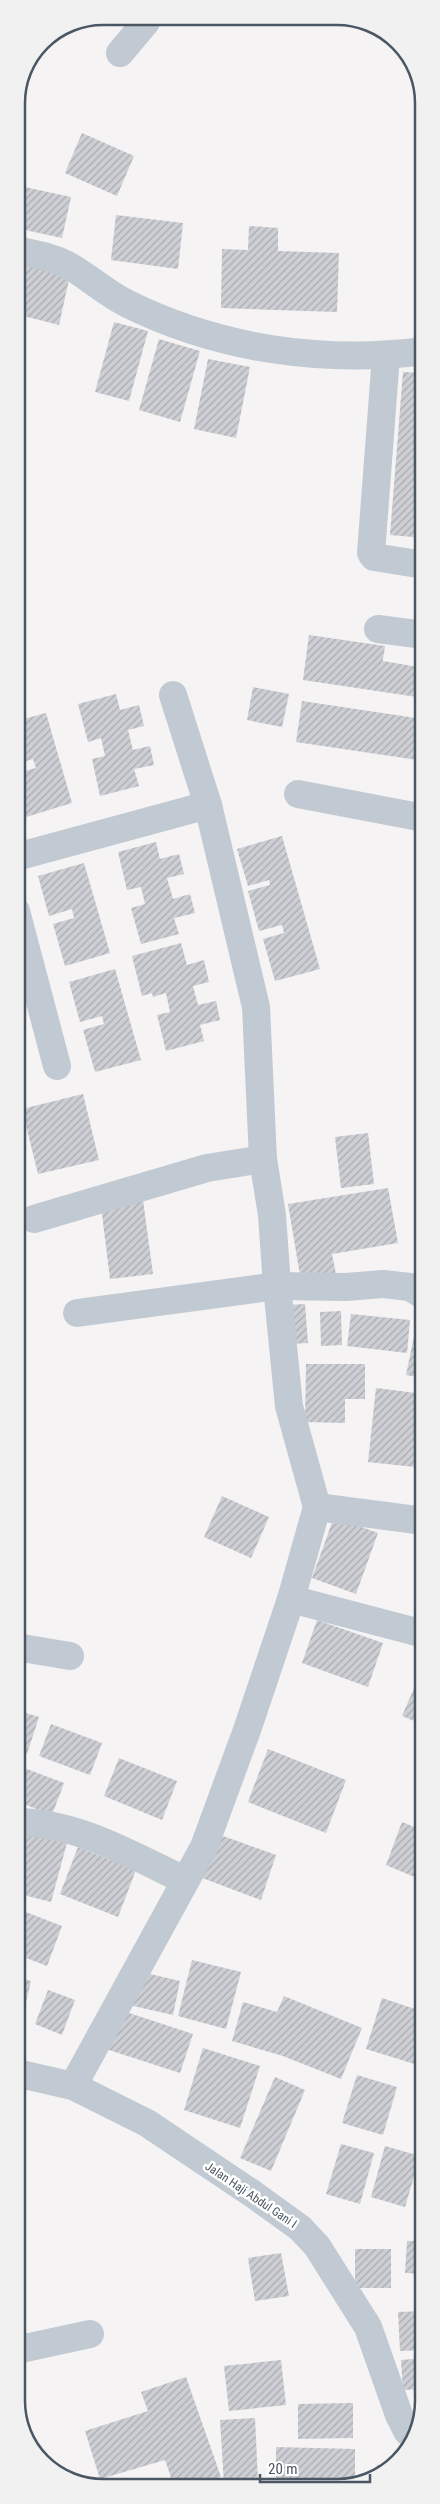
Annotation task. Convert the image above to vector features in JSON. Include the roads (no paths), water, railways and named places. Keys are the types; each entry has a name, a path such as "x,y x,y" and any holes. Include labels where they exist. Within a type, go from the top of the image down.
{"street":[{"path":"120,53 143,25"},
{"path":"25,253 69,266 128,304 216,339 320,356 386,356 415,352"},
{"path":"386,356 371,553 374,557 415,564"},
{"path":"378,629 415,635"},
{"path":"73,2086 207,1838 247,1730 290,1599 317,1508 289,1406 272,1215 263,1159 256,1007 208,806 173,695"},
{"path":"298,794 415,816"},
{"path":"25,855 208,806"},
{"path":"25,945 57,1066"},
{"path":"34,1219 199,1170 263,1159"},
{"path":"77,1313 277,1286 346,1287 383,1284 410,1287 415,1290"},
{"path":"317,1508 415,1520"},
{"path":"290,1599 415,1632"},
{"path":"25,1648 70,1656"},
{"path":"25,1823 45,1824 95,1839 184,1880"},
{"name":"Jalan Haji Abdul Gani I","path":"25,2075 73,2086 147,2123 300,2228 317,2246 368,2327 399,2415 408,2433"},
{"path":"25,2348 90,2334"}]}
